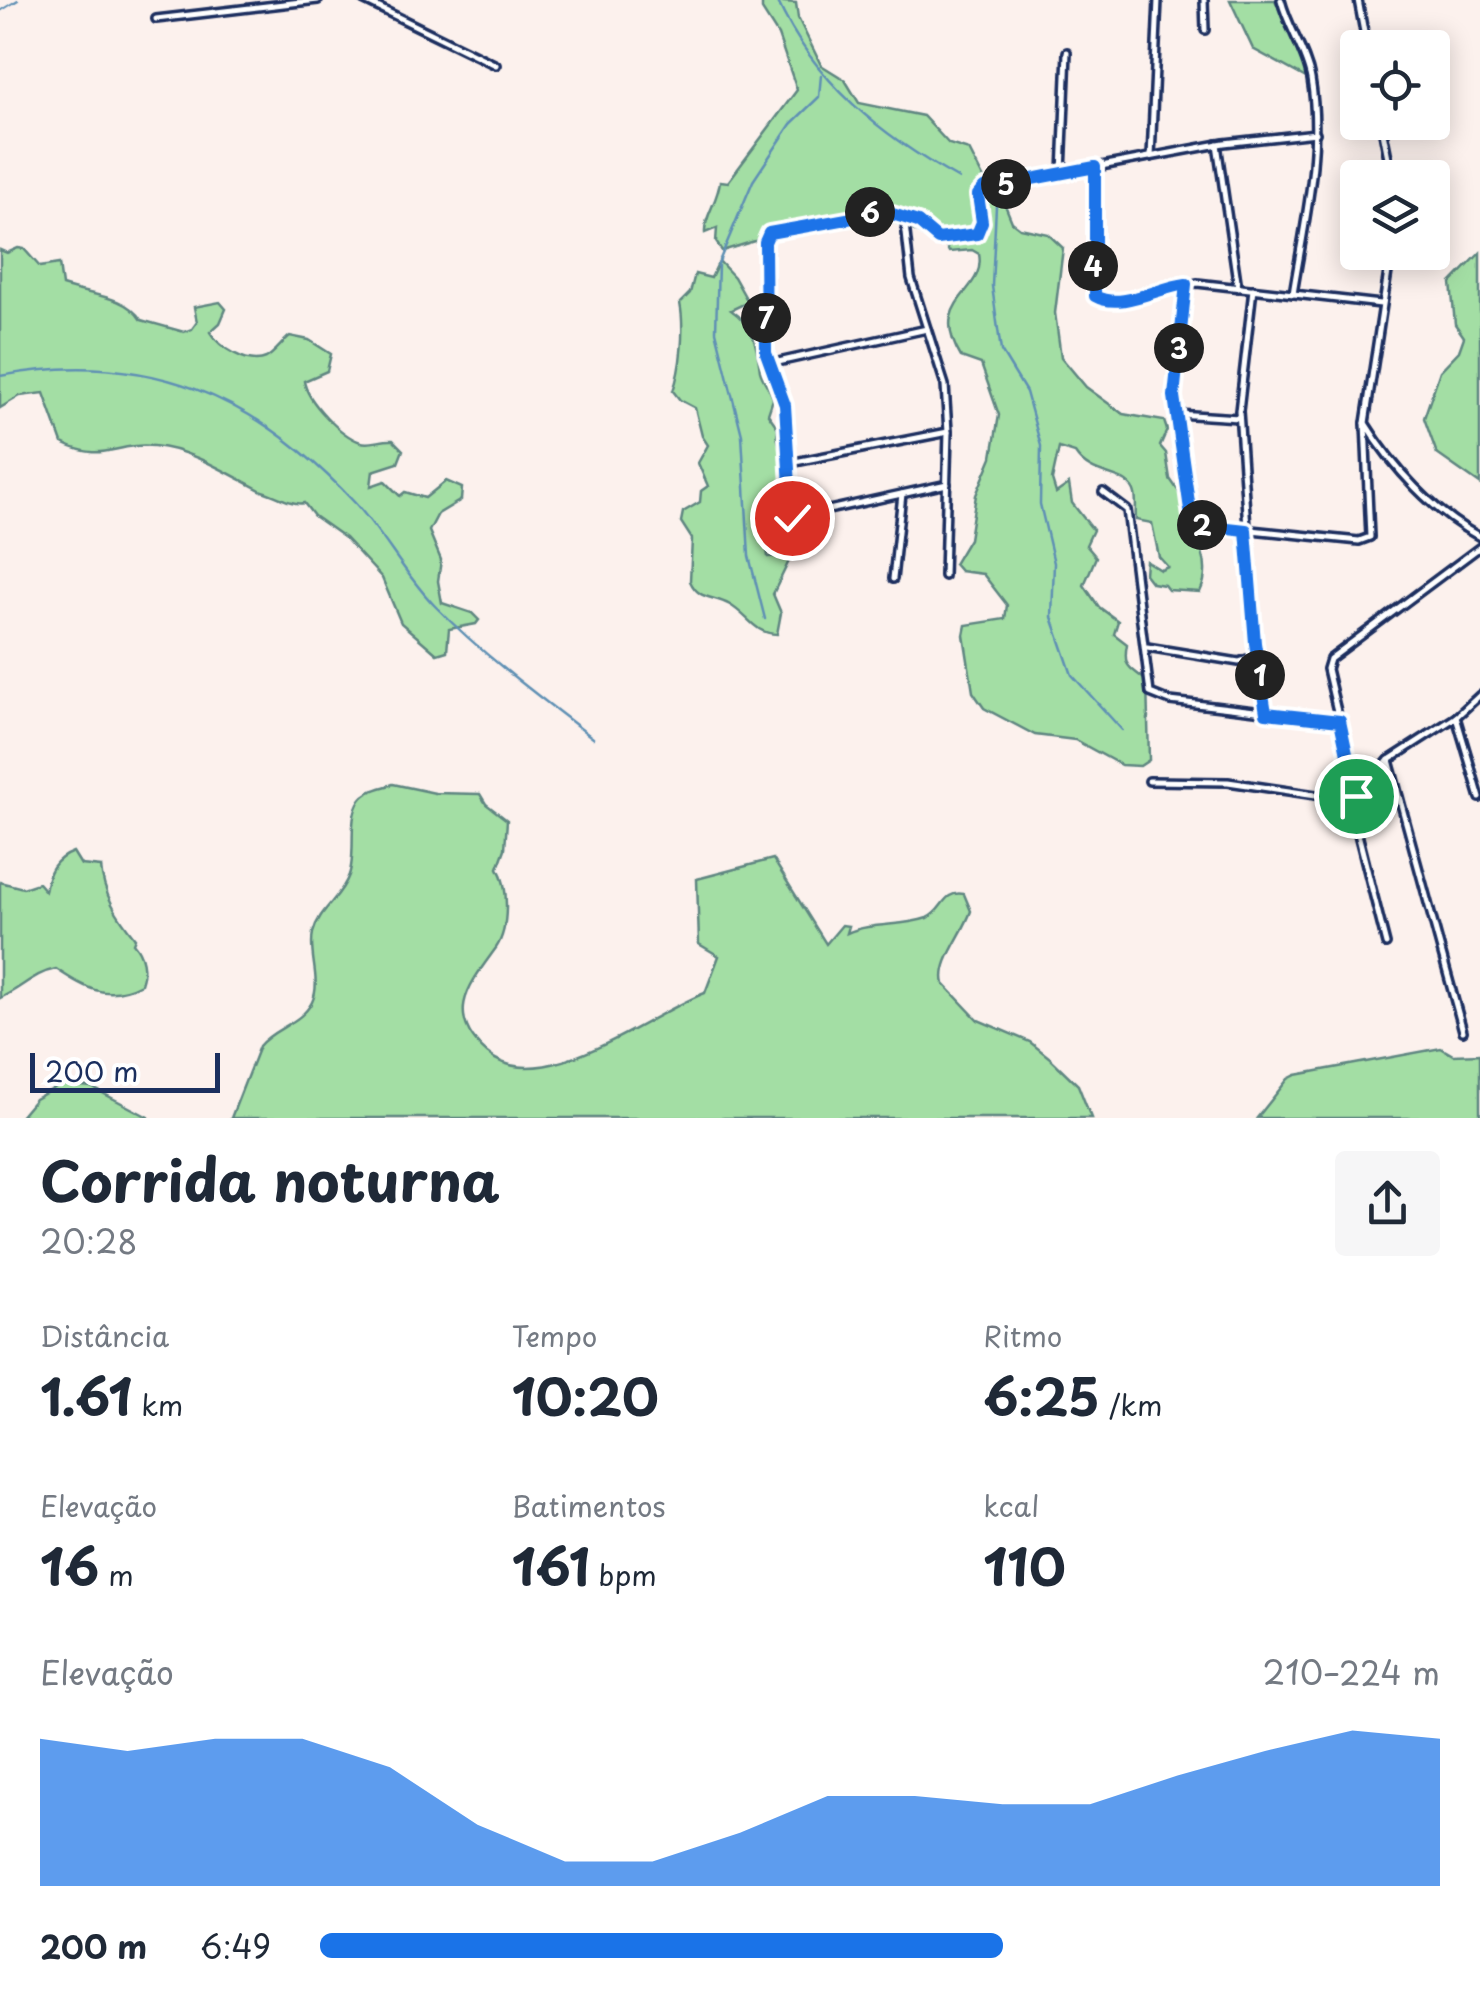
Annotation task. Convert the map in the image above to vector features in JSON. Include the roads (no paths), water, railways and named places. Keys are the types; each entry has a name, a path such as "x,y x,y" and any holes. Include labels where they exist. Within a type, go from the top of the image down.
{"street":[{"path":"156,19 318,0"},
{"path":"363,0 496,65"},
{"path":"1151,157 1158,0"},
{"path":"1204,0 1205,30"},
{"path":"1282,0 1291,32 1307,59 1316,133 1293,294"},
{"path":"1358,0 1364,30"},
{"path":"1062,173 1067,52"},
{"path":"947,484 792,518 785,405 769,364 765,242 769,233 871,212 904,216 938,239 977,234 982,222 980,191 1218,144 1316,133"},
{"path":"1218,144 1238,288"},
{"path":"1095,167 1095,296 1108,301 1126,300 1186,284 1381,304"},
{"path":"904,216 908,266 945,385 948,432 944,576"},
{"path":"1186,284 1174,396 1192,524 1359,541 1370,537 1365,423 1388,270"},
{"path":"1254,290 1239,418 1257,656 1266,713"},
{"path":"769,364 927,329"},
{"path":"1177,414 1239,418"},
{"path":"1365,423 1402,474 1465,529 1480,537"},
{"path":"790,462 948,432"},
{"path":"1103,492 1127,510 1150,693 1155,698 1340,721"},
{"path":"892,579 902,494"},
{"path":"1356,796 1327,669 1330,658 1480,547"},
{"path":"1147,646 1239,662 1257,656"},
{"path":"1347,808 1388,760 1456,717 1480,694"},
{"path":"1456,717 1480,798"},
{"path":"1388,760 1464,1031"},
{"path":"1149,781 1228,782 1328,794 1347,808 1354,822 1386,944"}],"waterway":[{"path":"0,11 18,0"},
{"path":"777,0 810,57 853,104 903,144 959,179"},
{"path":"765,619 749,556 742,435 716,331 718,264 753,181 791,124 819,97 821,75"},
{"path":"996,206 992,286 1001,351 1026,392 1041,446 1040,504 1054,563 1052,617 1072,675 1122,730"},
{"path":"0,376 53,369 103,369 150,376 195,389 238,408 278,434 355,503 414,581 453,624 593,738"}]}
